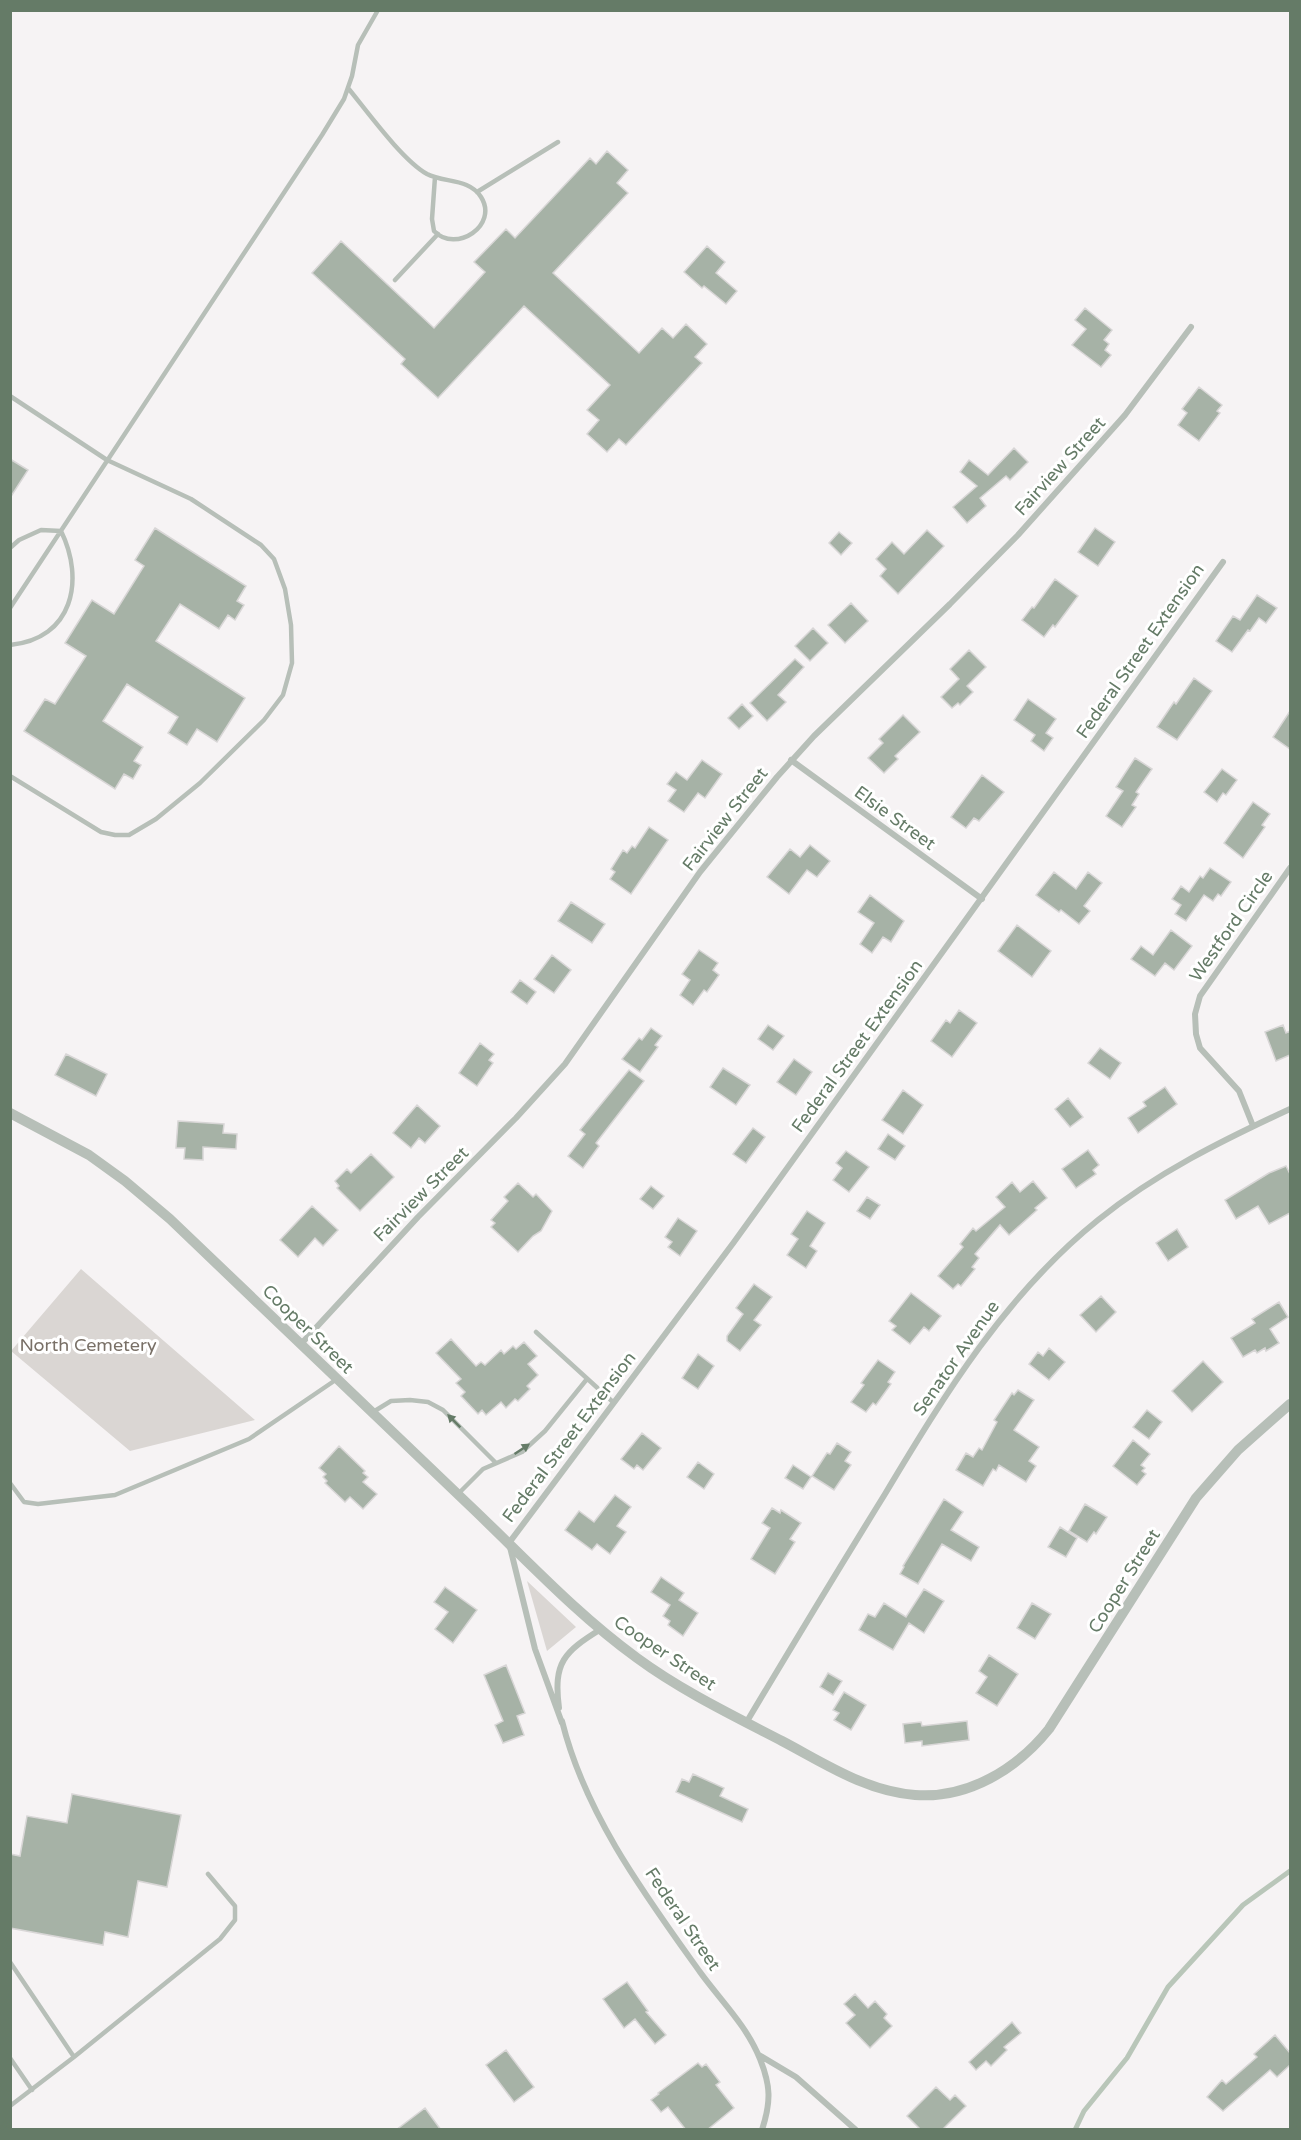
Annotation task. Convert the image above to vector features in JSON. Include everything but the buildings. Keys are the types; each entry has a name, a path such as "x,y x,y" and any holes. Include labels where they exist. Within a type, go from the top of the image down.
{"street":[{"name":"Fairview Street","path":"300,1344 565,1064 700,872 791,760 1018,535 1137,401 1191,327"},
{"name":"Federal Street Extension","path":"509,1543 734,1242 1223,562"},
{"name":"Elsie Street","path":"791,760 982,899"},
{"name":"Westford Circle","path":"1253,1126 1239,1091 1200,1048 1196,1034 1196,1008 1200,996 1290,868"},
{"name":"Senator Avenue","path":"746,1723 937,1408 973,1353 999,1321 1062,1252 1105,1215 1165,1173 1290,1109"},
{"name":"Cooper Street","path":"10,1113 89,1155 125,1180 170,1219 601,1629 656,1671 746,1723 859,1781 904,1794 928,1795 972,1786 1000,1773 1023,1758 1049,1729 1171,1536 1210,1481 1253,1436 1290,1404"},
{"name":"Federal Street","path":"509,1543 534,1649 581,1777 610,1839 672,1933 740,2023 758,2054 770,2095 762,2130"},
{"name":"Federal Street","path":"562,1724 557,1684 561,1663 577,1645 601,1629"},
{"path":"758,2054 796,2077 856,2130"}],"lane":[{"path":"10,608 322,135 344,99 355,64 358,45 378,10"},
{"path":"348,88 388,137 422,170 435,177 465,184 482,198 485,210 479,228 462,239 447,239 434,231 432,219 435,177"},
{"path":"477,192 558,142"},
{"path":"395,280 438,234"},
{"path":"10,396 107,460 191,498 261,545 274,559 285,589 291,625 292,663 283,694 264,720 200,783 156,819 129,835 115,836 101,832 10,776"},
{"path":"10,548 19,540 41,530 61,531"},
{"path":"10,645 43,635 59,622 68,603 74,579 70,550 61,531"},
{"path":"536,1332 614,1403"},
{"path":"10,1482 24,1502 38,1503 115,1495 249,1438 337,1379"},
{"path":"458,1494 483,1469 522,1452 545,1431 587,1379"},
{"path":"372,1413 392,1401 428,1402 443,1410 496,1463"},
{"path":"10,2106 220,1939 235,1920 235,1906 208,1874"},
{"path":"10,1962 74,2057"},
{"path":"10,2058 32,2090"}],"green space":[{"name":"North Cemetery","path":"81,1269 255,1420 130,1451 11,1351"},
{"path":"527,1581 576,1627 547,1651"}],"waterway":[{"path":"1075,2130 1084,2111 1127,2058 1168,1987 1243,1905 1290,1871"}]}
